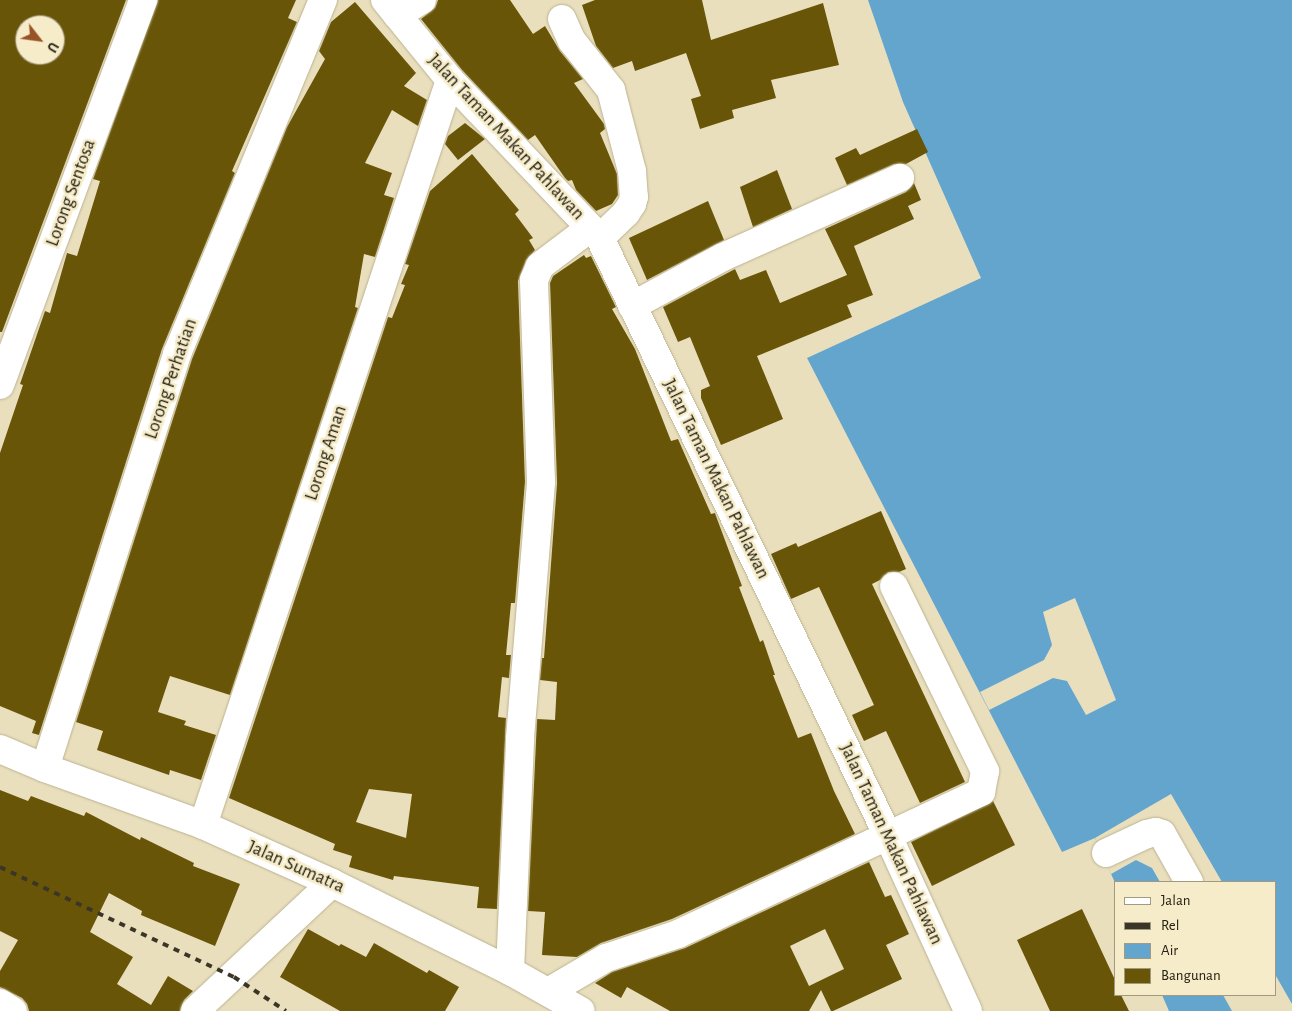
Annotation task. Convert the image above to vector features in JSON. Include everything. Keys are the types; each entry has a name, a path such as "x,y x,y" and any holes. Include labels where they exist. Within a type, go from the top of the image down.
{"main road":[{"name":"Lorong Sentosa","path":"0,385 143,0"},
{"name":"Lorong Perhatian","path":"45,768 177,354 323,0"},
{"path":"391,8 422,0"},
{"name":"Jalan Taman Makan Pahlawan","path":"391,8 450,80 595,232 888,836 968,1011"},
{"path":"510,970 520,738 540,482 534,280 540,266 626,213 634,197 632,171 611,90 572,41 562,19"},
{"name":"Lorong Aman","path":"203,825 450,80"},
{"path":"632,306 723,257 900,178"},
{"path":"548,992 606,958 678,934 981,792 985,770 894,586"},
{"name":"Jalan Sumatra","path":"0,749 45,768 203,825 332,883 510,970 581,1011"},
{"path":"1106,853 1147,834 1156,832 1162,834 1188,881"},
{"path":"195,1011 332,883"},
{"path":"0,1003 13,1011"}],"water":[{"path":"868,0 1292,0 1292,1011 1169,1011 1162,996 1277,996 1277,881 1114,881 1095,838 1062,852 807,358 981,278 903,102"}],"pier":[{"path":"1075,598 1116,700 1086,715 1067,681 1053,678 989,710 980,692 1044,660 1052,645 1043,612"},
{"path":"1171,794 1221,881 1159,881 1152,868 1136,860 1111,874 1095,838"},
{"path":"1277,978 1292,1004 1292,1011 1232,1011 1224,996 1277,996"}],"building":[{"path":"0,0 126,0 2,332 0,332"},
{"path":"158,0 296,0 288,18 297,22 232,171 235,173 162,349 39,735 32,733 36,721 0,706 0,453 23,385 20,384 45,311 50,313 67,253 77,256 100,181 93,179"},
{"path":"438,0 510,0 533,34 545,26 560,51 583,79 574,83 604,124 605,129 600,133 617,174 618,195 612,204 596,211 576,190 572,180 568,181 565,178 535,135 528,140 462,70 421,19 435,8"},
{"path":"595,0 702,0 711,40 823,3 839,65 771,80 776,98 732,110 734,118 700,129 691,99 701,96 686,53 635,71 632,61 613,68 596,46 582,5"},
{"path":"355,2 416,73 404,86 427,100 418,126 392,110 365,163 392,173 384,195 394,198 375,257 364,254 355,307 358,308 230,695 170,676 158,712 186,721 184,725 216,735 201,780 170,770 169,775 97,750 103,731 76,722 192,359 287,127 325,59 319,51 331,22"},
{"path":"465,123 485,139 458,160 445,144 448,136"},
{"path":"917,129 928,152 906,164 894,164 847,185 835,158 856,148 860,155"},
{"path":"472,154 519,210 515,214 533,238 529,240 535,250 526,260 518,281 525,482 515,603 511,603 506,655 511,655 509,678 502,677 498,717 506,718 497,909 477,908 479,887 394,876 393,880 349,867 352,856 333,850 335,844 229,798 388,317 392,318 405,285 401,284 409,265 405,264 430,191","holes":["369,789 412,794 406,838 356,822"]},
{"path":"777,170 792,209 753,227 740,187"},
{"path":"914,183 921,200 908,206 914,219 854,246 873,295 847,305 852,317 757,356 783,419 721,445 701,398 701,390 710,386 690,337 678,342 663,307 735,269 740,280 766,270 780,303 847,275 825,229 906,192"},
{"path":"708,201 724,240 647,280 629,238"},
{"path":"584,255 586,258 591,256 616,307 612,309 635,349 671,441 678,439 711,514 715,513 742,586 739,587 760,642 763,640 775,675 773,675 798,738 811,733 834,791 855,834 672,919 601,943 577,957 542,955 545,912 528,911 537,719 555,720 557,682 540,680 542,658 544,658 557,483 550,283 553,276"},
{"path":"881,511 906,569 899,572 888,572 880,580 872,584 965,782 920,803 886,731 864,741 852,715 874,705 819,587 791,599 771,554 796,543 798,547"},
{"path":"0,790 28,801 31,796 84,816 86,812 140,840 141,837 194,863 193,866 240,884 215,946 141,915 142,911 109,893 90,932 133,957 117,984 151,1005 168,976 193,991 184,1000 180,1011 29,1011 27,1004 22,998 0,987 0,971 18,940 0,931"},
{"path":"993,801 1015,845 932,886 911,842"},
{"path":"869,862 885,897 891,895 909,934 886,945 902,979 833,1011 831,1011 821,990 809,1011 670,1011 627,987 621,998 595,983 612,972 685,948","holes":["825,929 844,969 809,986 790,946"]},
{"path":"1082,909 1114,978 1114,996 1122,996 1129,1011 1050,1011 1017,940"},
{"path":"308,929 339,946 341,944 366,957 374,943 427,973 429,970 459,987 445,1011 340,1011 280,977"}],"railway":[{"path":"0,867 234,977 286,1011"}]}
